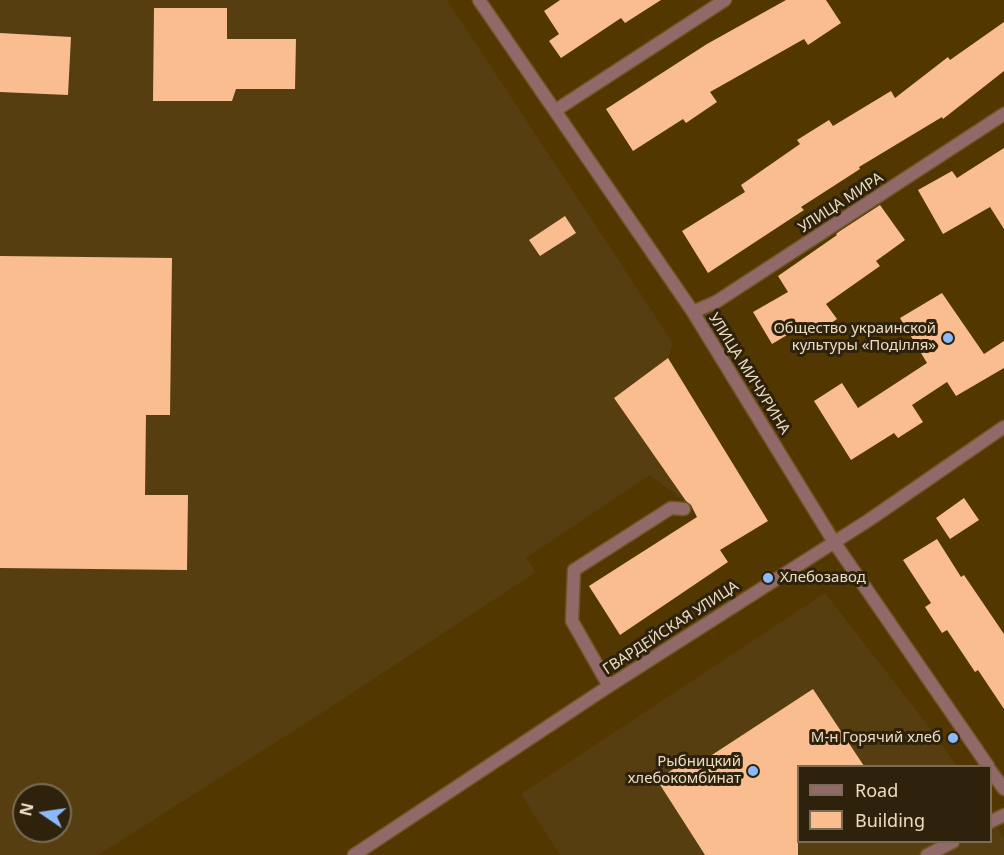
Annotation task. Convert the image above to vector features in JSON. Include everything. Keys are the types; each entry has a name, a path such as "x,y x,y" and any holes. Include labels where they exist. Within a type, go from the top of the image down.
{"street":[{"name":"УЛИЦА МИЧУРИНА","path":"479,0 693,312 834,542 987,765"},
{"path":"556,110 725,0"},
{"name":"УЛИЦА МИРА","path":"693,312 716,302 1004,114"},
{"name":"ГВАРДЕЙСКАЯ УЛИЦА","path":"354,855 609,686 869,520 1004,427"},
{"path":"609,686 572,621 574,570 671,508 684,509"},
{"name":"УЛИЦА МИЧУРИНА","path":"992,772 1004,789"},
{"path":"927,855 951,843"}],"shaded area":[{"path":"0,0 447,0 673,343 668,358 614,398 688,504 650,475 526,558 536,572 317,716 98,855 0,855"},
{"name":"Рыбницкий хлебокомбинат","path":"825,593 956,765 797,765 797,843 992,843 992,819 1004,838 1004,855 560,855 521,794"}],"building":[{"path":"560,0 661,0 625,23 621,18 561,58 549,41 559,34 544,11"},
{"path":"786,0 826,0 841,23 808,45 804,39 710,92 717,102 686,123 683,119 633,151 606,109 707,44"},
{"path":"154,8 227,8 227,39 296,39 295,89 236,89 232,101 153,101"},
{"path":"1004,22 1004,71 943,119 942,117 859,167 860,169 801,207 804,210 708,273 682,231 745,192 741,185 800,144 797,140 829,120 833,126 891,91 895,98 948,57 950,60"},
{"path":"0,33 71,37 68,95 0,92"},
{"path":"1004,148 1004,229 990,207 943,234 918,190 952,171 957,178"},
{"path":"880,205 905,240 876,261 880,266 826,304 837,319 817,333 809,322 772,344 753,312 788,292 778,276"},
{"path":"565,216 576,233 540,256 529,240"},
{"path":"0,256 172,258 170,415 146,415 145,495 188,495 187,570 0,568"},
{"path":"942,293 984,354 1004,341 1004,368 956,396 947,382 912,405 923,422 898,438 894,433 851,460 814,401 842,383 858,408 927,363 900,318"},
{"path":"668,358 768,521 720,550 728,562 620,635 589,586 697,517 691,505 614,398"},
{"path":"964,498 979,520 950,539 936,518"},
{"path":"937,539 961,577 964,575 1004,634 1004,709 978,670 975,672 947,630 942,633 925,607 931,603 903,560"},
{"name":"Рыбницкий хлебокомбинат","path":"813,689 863,765 797,765 798,855 705,855 657,780 690,758 695,766"}],"place":[{"name":"Общество украинской культуры «Поділля»","path":"948,338"},
{"name":"Хлебозавод","path":"768,578"},
{"name":"М-н Горячий хлеб","path":"953,738"},
{"name":"Рыбницкий хлебокомбинат","path":"753,771"}]}
